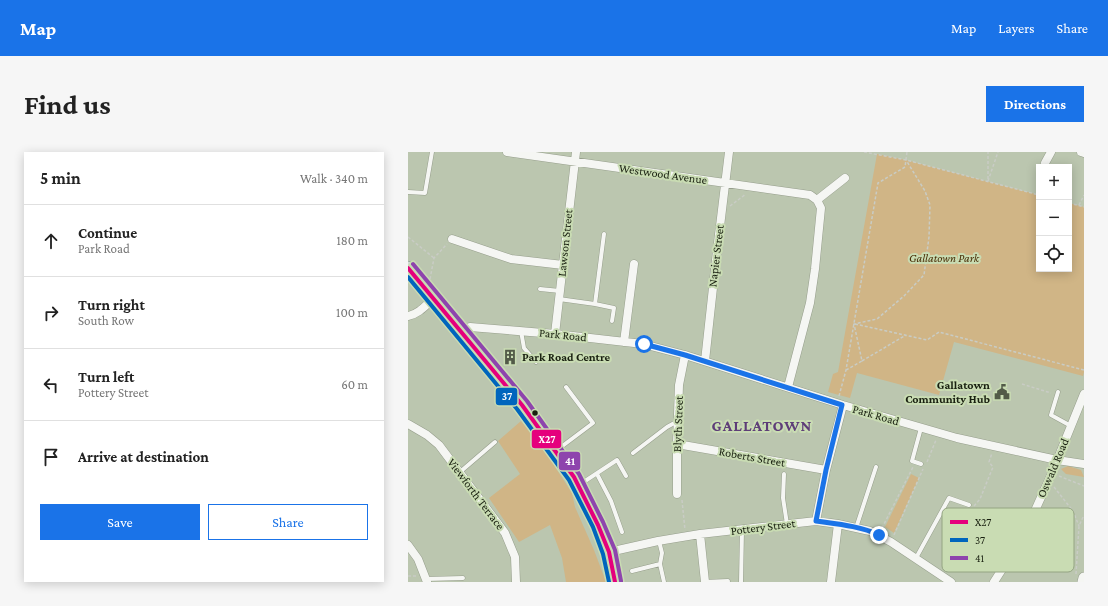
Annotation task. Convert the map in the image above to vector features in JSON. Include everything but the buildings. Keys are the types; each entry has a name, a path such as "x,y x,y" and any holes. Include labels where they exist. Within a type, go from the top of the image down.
{"main road":[{"path":"408,268 522,405 574,477 598,525 609,552 615,582"}],"street":[{"name":"Westwood Avenue","path":"507,152 810,195 817,200"},
{"name":"Lawson Street","path":"555,334 576,152"},
{"name":"Napier Street","path":"705,361 730,152"},
{"path":"1045,163 1051,152"},
{"path":"788,387 810,303 821,208 817,200 845,178"},
{"path":"452,239 511,259 563,265"},
{"path":"624,342 634,264"},
{"path":"408,316 414,315 434,298"},
{"name":"Park Road","path":"459,331 470,326 521,330 644,344 705,361 840,404 939,432 1057,460 1084,464"},
{"name":"Blyth Street","path":"677,494 677,444 680,386 685,355"},
{"name":"Oswald Road","path":"1036,508 1084,394"},
{"path":"816,521 840,404"},
{"name":"Viewforth Terrace","path":"408,424 427,435 439,445 505,532 515,557 516,582"},
{"name":"Roberts Street","path":"677,444 826,470"},
{"name":"Pottery Street","path":"609,552 686,536 816,521 870,531 879,535 892,542 951,582"},
{"path":"832,582 838,524"},
{"path":"700,534 705,582"},
{"path":"408,545 418,559 427,581"},
{"name":"Oswald Road","path":"994,582 1000,572"}],"lane":[{"path":"408,192 425,193 432,152"},
{"path":"595,304 604,234"},
{"path":"540,289 614,308 612,321"},
{"path":"521,330 524,348 536,362"},
{"path":"556,452 593,423 566,387"},
{"path":"1058,393 1051,415 1071,426"},
{"path":"633,453 667,427 678,421"},
{"path":"921,427 912,461 921,464"},
{"path":"460,473 495,442"},
{"path":"579,485 617,460 626,476"},
{"path":"856,528 876,466"},
{"path":"597,474 611,501 622,532"},
{"path":"784,474 783,498 787,524"},
{"path":"944,508 949,498 969,505"},
{"path":"916,558 942,511"},
{"path":"741,582 742,530"},
{"path":"658,541 662,553 660,564 664,582"},
{"path":"632,571 660,564"},
{"path":"427,581 463,578"},
{"path":"702,582 728,581"}],"path":[{"path":"864,152 906,160 1036,194"},
{"path":"840,404 878,183 906,167 907,152"},
{"path":"988,152 988,181"},
{"path":"988,181 998,152"},
{"path":"854,324 877,320 904,296 924,275 929,237 930,205 925,191 906,160"},
{"path":"722,212 755,187"},
{"path":"1079,205 1084,195"},
{"path":"1072,204 1084,206"},
{"path":"408,237 434,258"},
{"path":"422,284 430,279 434,258 452,239"},
{"path":"854,324 927,340 939,332 1084,370"},
{"path":"854,324 862,361"},
{"path":"846,370 906,335"},
{"path":"1022,384 1058,393"},
{"path":"892,542 939,432"},
{"path":"969,505 975,507 980,500 993,467 989,462 994,446"},
{"path":"879,535 915,462"},
{"path":"1052,473 1084,486"},
{"path":"1052,473 1054,486 1069,508"},
{"path":"677,494 682,498 686,536"},
{"path":"1074,516 1079,526 1081,579"},
{"path":"1079,526 1084,516"}],"green space":[{"name":"Gallatown Park","path":"877,154 906,160 1036,194 1036,272 1072,272 1072,204 1084,207 1083,376 954,342 939,395 857,373 850,398 828,392 833,374 838,372"},
{"path":"521,421 548,456 572,493 575,507 606,582 566,582 562,558 550,525 519,542 489,498 520,474 498,441"},
{"path":"1068,466 1081,470 1084,477 1066,474 1061,469"},
{"path":"911,474 919,478 894,533 885,527"}],"transit line":[{"name":"41","path":"413,264 527,401 579,474 615,550 621,581"},
{"name":"X27","path":"408,268 522,405 574,477 598,525 609,552 615,582"},
{"name":"37","path":"408,277 517,409 569,480 593,527 603,554 609,582"}],"place":[{"name":"Park Road Centre","path":"510,357"},
{"name":"Gallatown Community Hub","path":"1002,392"}],"district":[{"name":"GALLATOWN","path":"762,425"}],"route":[{"path":"644,344 685,355 842,405 826,470 816,521 870,531 879,535"}]}
